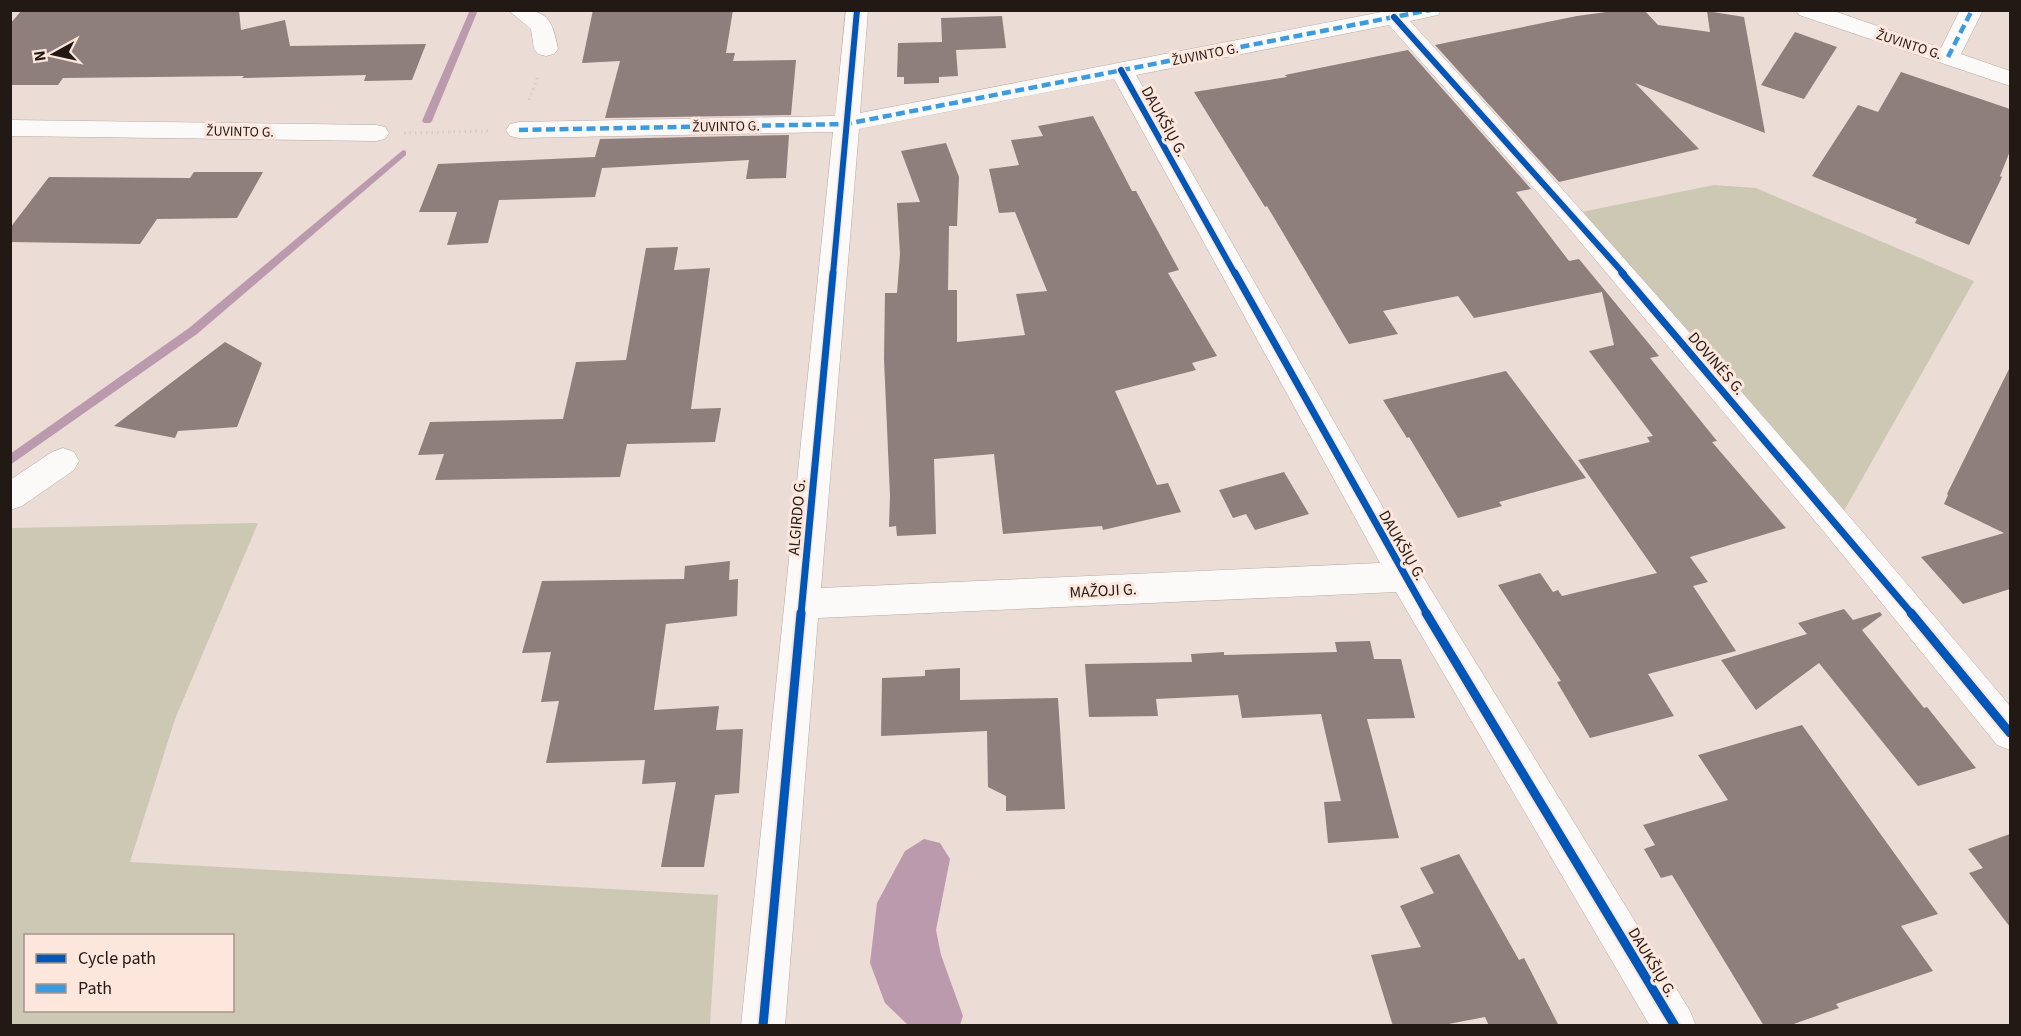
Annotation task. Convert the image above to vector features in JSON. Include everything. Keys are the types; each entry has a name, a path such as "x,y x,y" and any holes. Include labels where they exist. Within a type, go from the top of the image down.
{"street":[{"path":"519,10 542,26 546,49"},
{"name":"ALGIRDO G.","path":"763,1026 856,10"},
{"name":"ŽUVINTO G.","path":"519,130 846,124 1430,10"},
{"name":"ŽUVINTO G.","path":"1807,10 2010,79"},
{"path":"1948,57 1972,10"},
{"name":"DOVINĖS G.","path":"1394,17 1572,214 1837,523 2010,733"},
{"name":"DAUKŠIŲ G.","path":"1121,70 1405,577 1675,1026"},
{"name":"ŽUVINTO G.","path":"10,128 376,133"},
{"path":"10,497 63,460"},
{"name":"MAŽOJI G.","path":"801,604 1405,577"}],"path":[{"path":"376,133 519,130 546,49"}],"shaded area":[{"path":"1714,185 1756,188 1974,281 1837,523 1572,214"},
{"path":"258,523 175,719 130,862 718,895 710,1025 11,1025 11,528"},
{"path":"924,839 940,843 950,859 936,930 941,955 963,1016 960,1025 908,1025 885,1003 870,963 877,903 905,851"}],"building":[{"path":"22,10 239,10 241,30 285,20 290,46 426,44 412,80 364,81 366,75 63,78 58,85 10,85 10,24"},
{"path":"593,10 733,10 726,53 735,53 733,61 796,60 791,115 605,118 620,61 582,63"},
{"path":"1621,10 1644,10 1658,25 1710,32 1707,11 1744,17 1765,133 1635,83 1699,149 1559,182 1435,45 1577,16"},
{"path":"1002,16 1006,48 956,50 958,76 939,77 939,83 904,84 904,77 897,77 898,43 942,42 941,18"},
{"path":"1795,32 1837,47 1804,99 1761,85"},
{"path":"1408,50 1531,189 1516,192 1569,261 1579,259 1659,356 1650,358 1717,441 1712,442 1786,528 1690,557 1708,582 1693,586 1736,651 1648,674 1674,716 1590,738 1557,682 1561,681 1498,585 1540,573 1553,592 1558,590 1562,596 1657,573 1578,460 1650,442 1647,437 1653,436 1589,351 1614,345 1602,292 1474,318 1458,296 1383,311 1398,334 1349,344 1267,206 1265,207 1194,92 1287,77 1285,75"},
{"path":"1901,72 2010,109 2010,151 2000,176 2002,177 1969,245 1915,223 1917,219 1812,176 1858,105 1878,112"},
{"path":"1093,116 1132,191 1136,191 1179,270 1168,273 1217,356 1192,363 1196,370 1115,391 1157,485 1168,483 1181,512 1103,530 1102,526 1003,534 994,454 934,459 936,534 897,536 896,526 889,527 890,496 884,359 885,293 897,293 900,254 897,203 920,202 901,151 946,143 959,177 957,226 949,226 948,290 957,290 957,342 1025,335 1016,294 1047,291 1015,212 999,213 989,169 1019,165 1011,140 1043,136 1038,126"},
{"path":"789,135 786,178 746,179 749,160 602,168 595,197 499,200 488,243 447,245 457,212 419,212 438,164 595,157 600,139"},
{"path":"194,172 263,172 237,218 157,219 140,244 10,242 10,228 49,177 190,178"},
{"path":"678,247 674,270 710,268 691,409 721,408 715,442 627,444 620,477 435,480 444,454 418,455 430,422 563,419 576,362 626,360 646,248"},
{"path":"225,342 262,363 237,427 178,431 175,438 114,426"},
{"path":"2010,367 2010,589 1963,604 1921,557 2004,533 1944,504"},
{"path":"1506,371 1586,478 1499,502 1502,506 1458,518 1409,437 1407,438 1383,400"},
{"path":"1284,472 1309,514 1255,530 1246,514 1233,518 1219,490"},
{"path":"730,561 729,580 738,579 737,616 666,624 654,710 719,706 716,730 743,729 739,793 715,795 704,867 661,867 676,782 642,784 645,760 546,763 559,701 541,702 551,652 522,653 542,581 684,579 685,566"},
{"path":"1844,609 1853,620 1880,612 1882,615 1862,630 1924,708 1927,707 1976,768 1918,786 1819,663 1756,710 1721,660 1807,634 1798,623"},
{"path":"1370,641 1374,659 1401,659 1415,718 1367,719 1399,838 1328,843 1324,802 1341,801 1321,714 1242,718 1238,695 1156,699 1158,716 1089,717 1085,664 1192,662 1191,654 1224,652 1224,655 1337,652 1335,642"},
{"path":"960,668 960,700 1058,698 1065,809 1006,811 1006,796 988,787 987,731 881,736 882,678 925,676 925,670"},
{"path":"1802,725 1938,914 1901,926 1933,971 1836,1004 1839,1008 1788,1026 1764,1026 1672,875 1661,878 1644,849 1655,845 1643,825 1728,800 1698,755"},
{"path":"2010,834 2010,927 1969,873 1983,868 1968,849"},
{"path":"1459,854 1519,960 1524,958 1559,1026 1489,1026 1485,1017 1438,1026 1393,1026 1371,955 1421,947 1400,906 1434,893 1420,868"}],"waterway":[{"path":"427,121 474,10"},
{"path":"10,461 193,331 403,153"}],"marked path":[{"path":"519,130 846,124 1430,10"},
{"path":"1948,57 1972,10"}],"cycle path":[{"path":"763,1026 857,10"},
{"path":"1394,17 1572,214 1837,523 2010,733"},
{"path":"1121,70 1405,577 1675,1026"}]}
